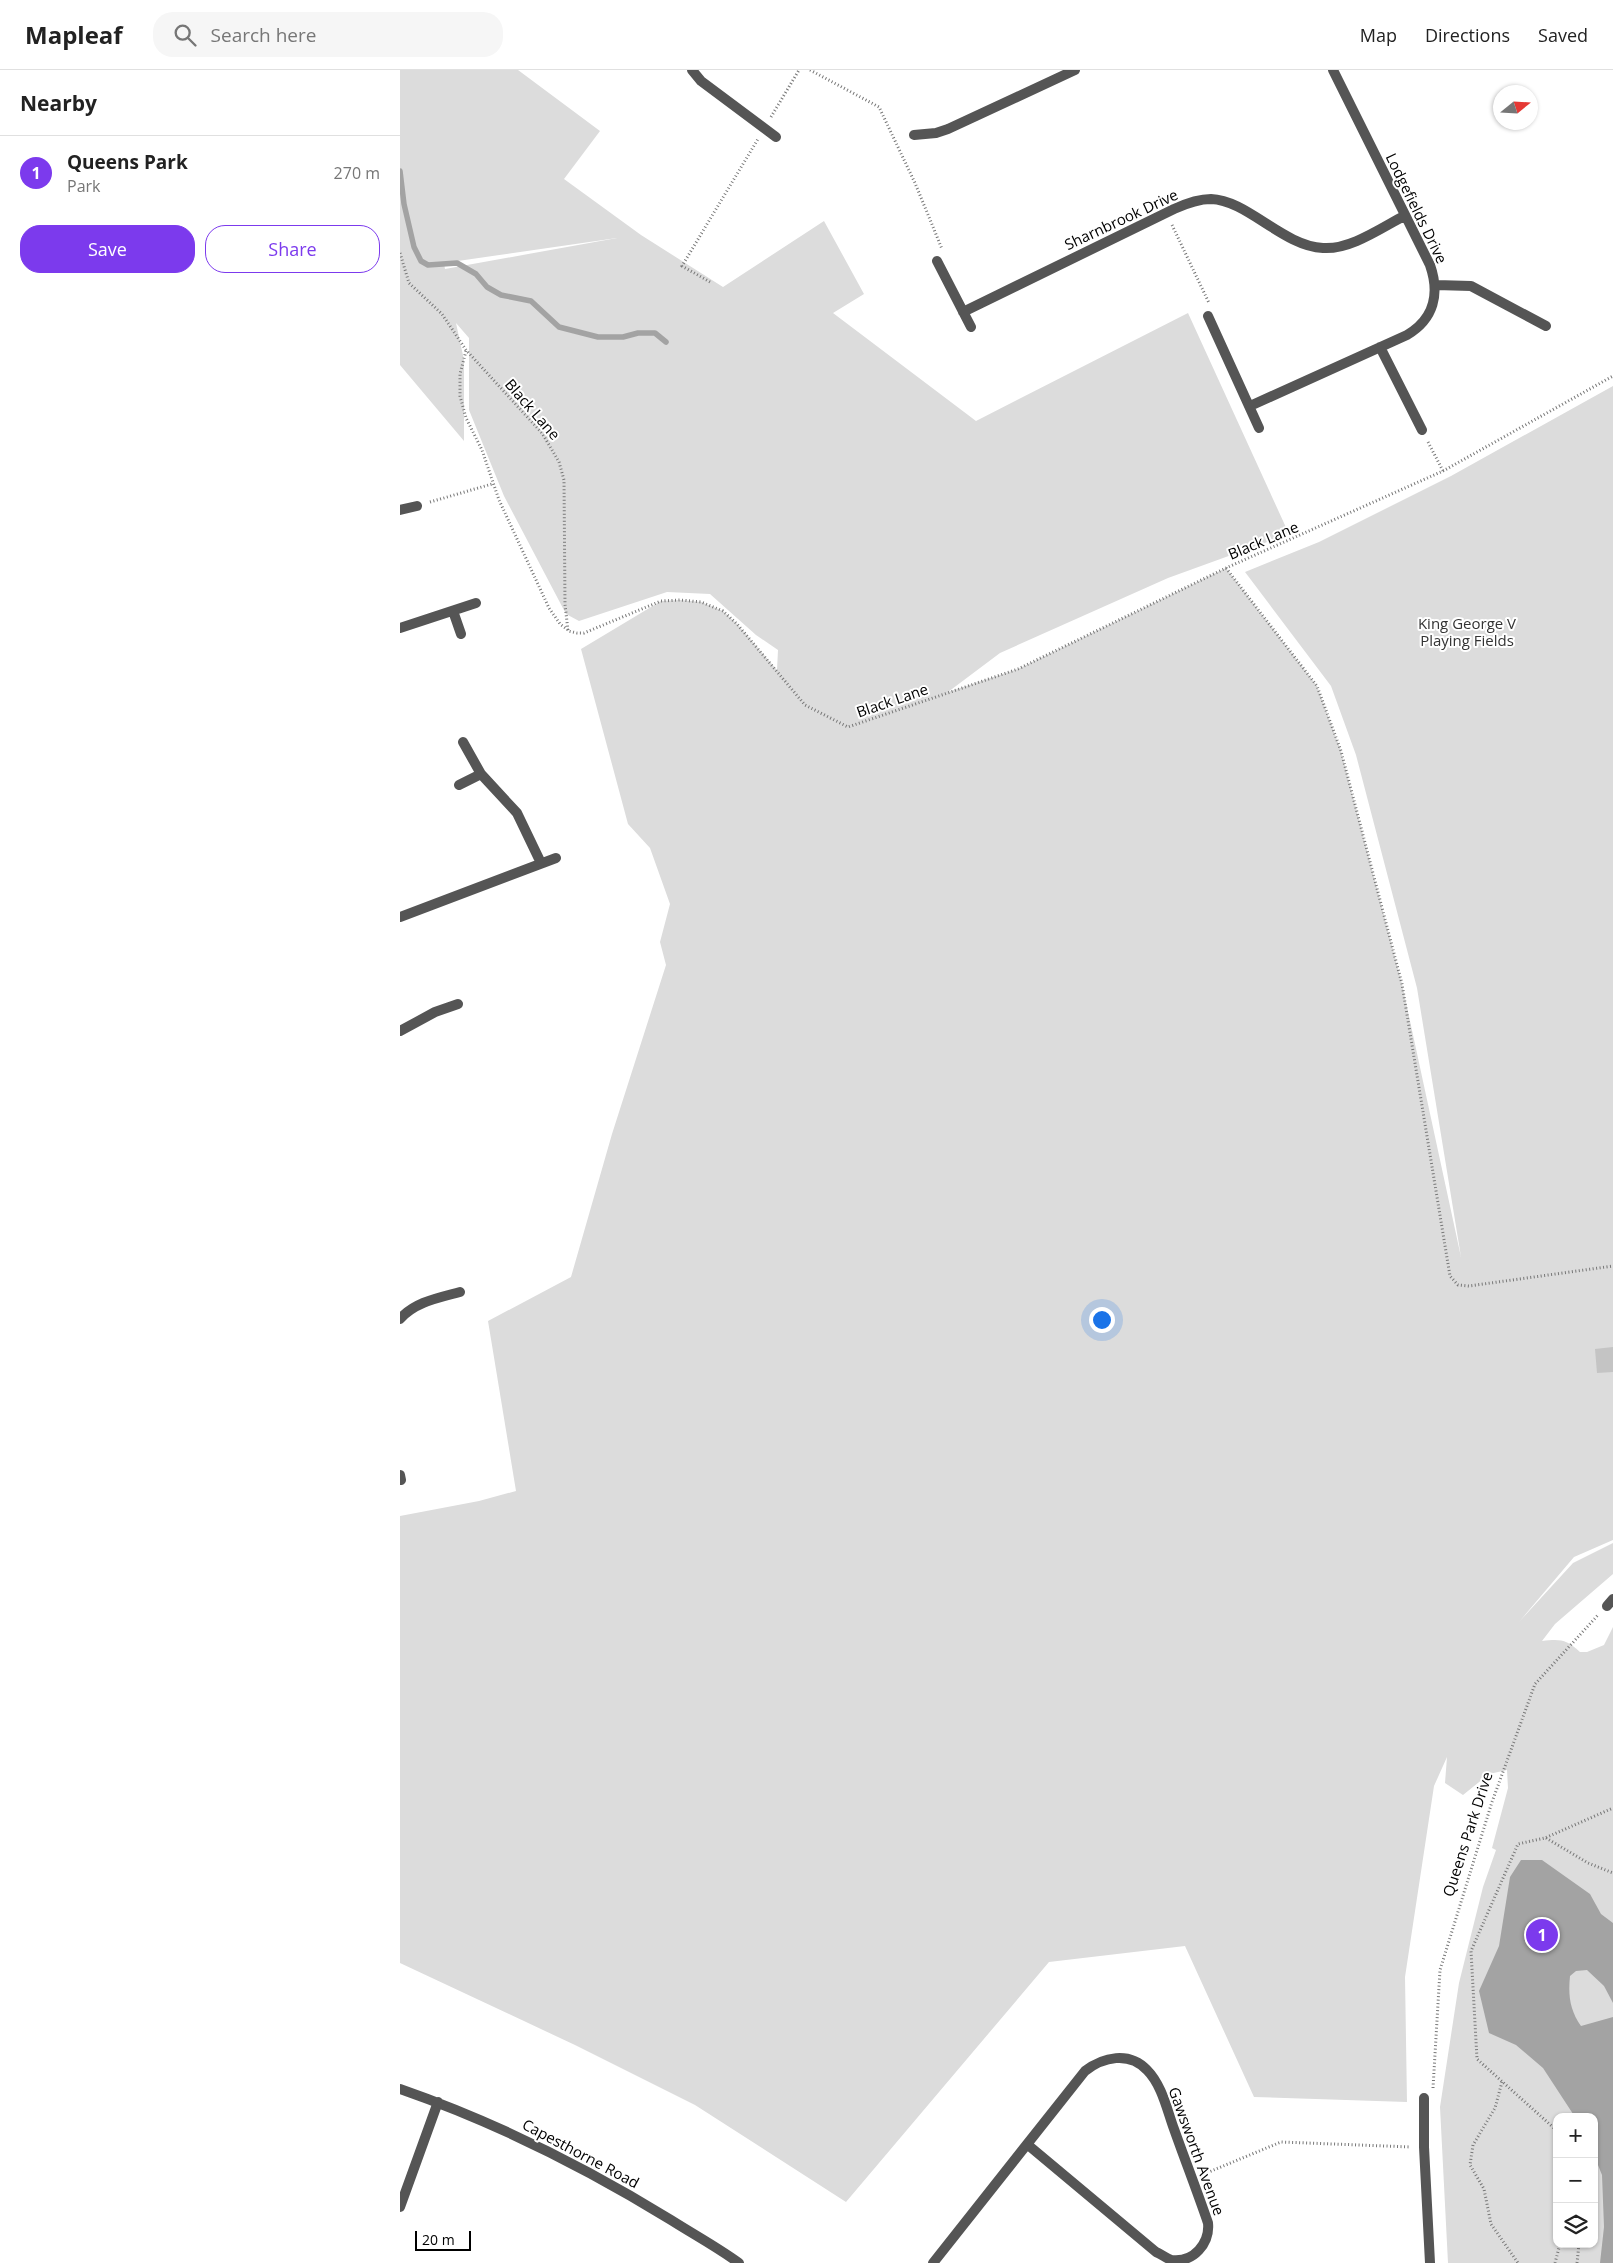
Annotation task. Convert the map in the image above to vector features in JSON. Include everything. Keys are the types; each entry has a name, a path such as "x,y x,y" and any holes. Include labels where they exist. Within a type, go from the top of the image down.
{"street":[{"path":"692,70 701,81 776,137"},
{"path":"914,135 936,133 948,129 1075,70"},
{"name":"Lodgefields Drive","path":"1250,406 1407,335 1420,326 1432,307 1436,285 1430,265 1333,70"},
{"name":"Sharnbrook Drive","path":"963,312 1191,202 1216,199 1231,204 1297,242 1323,248 1340,246 1358,239 1404,216"},
{"path":"937,261 971,327"},
{"path":"1436,285 1471,286 1546,326"},
{"path":"1208,316 1259,428"},
{"path":"1380,348 1422,430"},
{"path":"400,510 417,506"},
{"path":"400,628 476,603"},
{"path":"453,611 460,634"},
{"path":"463,742 481,774 517,812 541,863"},
{"path":"459,785 481,774"},
{"path":"400,917 556,858"},
{"path":"400,1030 435,1012 458,1004"},
{"path":"400,1319 411,1308 460,1292"},
{"name":"Gawsworth Avenue","path":"933,2263 1085,2072 1095,2064 1106,2060 1128,2058 1147,2069 1161,2093 1208,2223 1207,2240 1197,2253 1188,2258 1170,2260 1156,2252 1028,2145"},
{"name":"Capesthorne Road","path":"400,2089 486,2122 622,2190 738,2263"},
{"path":"400,2208 438,2102"},
{"path":"1424,2103 1424,2147 1430,2263"}],"path":[{"path":"710,282 682,266 799,70"},
{"path":"810,70 879,106 943,248 937,261"},
{"path":"1166,213 1209,302 1208,316"},
{"name":"Black Lane","path":"400,253 409,283 442,314 466,350 542,433 559,462 564,480 565,604 568,630 584,633 661,602 680,600 701,602 723,611 737,624 805,705 848,727 1018,669 1226,568 1443,471 1613,376"},
{"path":"466,350 460,374 460,396 466,418 482,450 492,484 549,608 560,624 568,630"},
{"path":"1422,430 1443,471"},
{"path":"417,506 492,484"},
{"path":"1226,568 1317,686 1341,751 1402,984 1450,1276 1458,1285 1469,1286 1613,1266"},
{"name":"Queens Park Drive","path":"1424,2103 1432,2099 1440,1970 1496,1792 1535,1684 1610,1602"},
{"path":"1553,2128 1476,2059 1471,1951 1518,1844 1545,1838 1613,1808"},
{"path":"1545,1838 1588,1863 1613,1874"},
{"path":"1502,2082 1495,2108 1473,2144 1470,2165 1484,2188 1490,2224 1518,2263"},
{"path":"1192,2178 1281,2142 1424,2147"},
{"path":"1555,2263 1559,2248"},
{"path":"1577,2263 1579,2248"}],"green space":[{"name":"King George V Playing Fields","path":"400,70 518,70 600,131 564,179 641,235 723,287 824,221 864,294 833,313 976,421 1188,313 1289,534 1168,578 1000,653 948,692 1018,669 1226,568 1317,686 1341,751 1402,984 1461,1257 1417,988 1356,755 1331,686 1245,572 1319,542 1451,476 1613,386 1613,1540 1574,1557 1519,1622 1573,1563 1613,1543 1613,1574 1555,1624 1542,1641 1562,1641 1580,1652 1587,1652 1604,1645 1613,1627 1613,2263 1448,2263 1440,2107 1459,1983 1483,1887 1496,1850 1492,1848 1508,1788 1507,1770 1489,1774 1463,1795 1445,1783 1447,1757 1434,1786 1405,1977 1407,2102 1254,2097 1185,1946 1049,1962 846,2202 695,2105 575,2045 400,1963 400,1516 479,1501 516,1491 488,1321 571,1277 612,1134 666,965 660,942 670,904 650,848 628,824 581,649 661,601 680,600 701,602 723,611 737,624 777,670 778,650 756,635 710,594 667,592 579,621 566,614 504,496 469,410 469,338 456,323 464,360 464,441 400,365","holes":["617,238 445,269 444,263"]}],"shaded area":[{"path":"1521,1860 1542,1860 1590,1894 1601,1914 1613,1923 1613,2003 1604,1986 1587,1970 1576,1971 1570,1976 1569,1990 1572,2008 1581,2026 1613,2017 1613,2263 1600,2263 1604,2227 1602,2175 1598,2165 1598,2113 1572,2113 1543,2068 1516,2045 1489,2033 1479,1991 1499,1946 1510,1877"}],"building":[{"path":"1613,1347 1613,1372 1597,1373 1595,1349"}],"waterway":[{"path":"400,171 404,204 414,247 421,261 428,265 457,263 476,274 487,287 501,295 531,301 559,327 598,337 623,337 638,333 655,333 666,342"}],"place":[{"name":"Queens Park","path":"1542,1935"}]}
